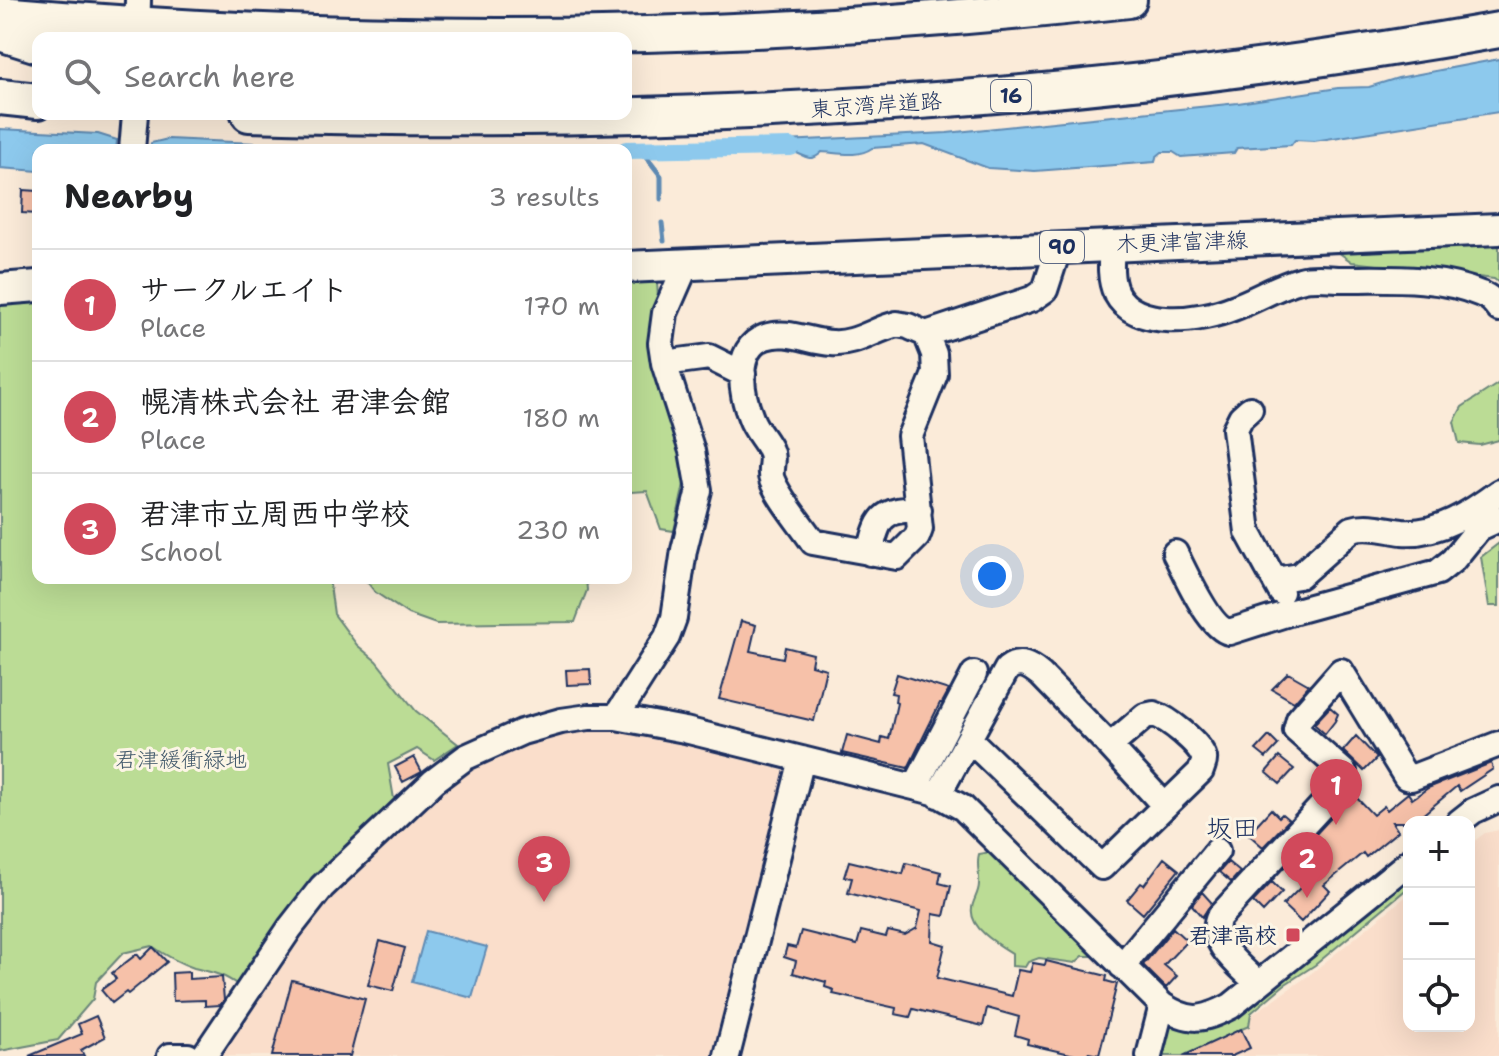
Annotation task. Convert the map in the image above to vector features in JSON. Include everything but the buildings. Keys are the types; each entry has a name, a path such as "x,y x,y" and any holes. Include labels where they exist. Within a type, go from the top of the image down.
{"highway":[{"path":"632,34 866,24 1129,0"},
{"path":"0,14 140,26 312,32"},
{"name":"東京湾岸道路","path":"632,115 738,113 1053,92 1364,53 1499,30"},
{"path":"0,33 32,43"},
{"path":"0,97 32,100"}],"main road":[{"name":"木更津富津線","path":"632,267 1499,229"},
{"path":"0,289 32,286"}],"street":[{"path":"1112,245 1115,291 1136,314 1148,317 1188,318 1229,310 1304,279 1391,279 1454,286 1483,294 1494,301 1499,309"},
{"path":"926,334 1032,299 1045,290 1059,247"},
{"path":"616,717 671,628 680,593 684,550 699,490 692,451 664,363 661,343 665,313 686,265"},
{"path":"897,324 916,328 926,334 934,354 935,374 910,436 920,529 897,557 813,542 773,481 771,451 751,420 741,382 749,348 757,340 790,334 843,343 897,324"},
{"path":"664,363 709,357 743,374"},
{"path":"1250,409 1235,429 1248,532 1292,612"},
{"path":"1275,580 1299,576 1352,529 1429,531 1478,508 1499,492"},
{"path":"870,553 883,516 904,509 919,510"},
{"path":"1175,553 1222,631 1238,630 1438,572 1453,560 1479,528 1499,519"},
{"path":"927,791 969,739 1007,669 1012,664 1022,663 1041,675 1164,805"},
{"path":"1258,984 1219,942 1216,924 1219,917 1343,783 1344,772 1296,730 1299,719 1341,671 1406,777 1411,778 1499,744"},
{"path":"927,791 974,674"},
{"path":"969,739 1102,867 1201,771 1204,758 1173,723 1154,714 1145,716 1110,746"},
{"path":"204,1056 290,928 322,887 434,781 483,747 561,721 616,717 685,730 927,791 963,808 1162,1005 1181,1017 1211,1017 1231,1006 1403,867"},
{"path":"727,1056 802,759"},
{"path":"1467,816 1499,799"},
{"path":"1122,966 1217,851"},
{"path":"1149,1056 1162,1005"},
{"path":"170,1056 188,1056"}],"shaded area":[{"path":"605,727 650,735 789,772 720,1056 220,1056 318,913 357,869 435,796 494,755 548,735"},
{"path":"1499,830 1499,1056 1175,1056 1253,1014 1308,976 1403,899 1403,1032 1475,1032 1475,840 1485,833"}],"green space":[{"path":"1499,239 1499,283 1494,279 1352,262 1331,247"},
{"path":"632,274 650,274 657,282 658,298 649,333 657,372 687,470 674,531 661,529 647,491 632,492"},
{"name":"君津緩衝緑地","path":"32,299 32,584 330,584 334,614 357,645 376,661 416,711 458,744 434,760 417,749 388,764 394,799 331,864 238,985 222,976 183,964 152,946 123,953 96,982 93,999 58,1040 0,1051 0,301"},
{"path":"1499,383 1499,440 1480,445 1459,443 1454,422 1462,407"},
{"path":"1499,543 1499,606 1489,606 1481,557"},
{"path":"369,584 586,584 587,590 575,622 436,624 408,614 375,592"},
{"path":"990,852 1097,956 1083,956 1075,963 1039,958 1028,962 1025,967 1012,966 1012,953 985,935 972,915 979,887 979,854"},
{"path":"1403,877 1403,892 1251,1013 1249,1026 1225,1038 1207,1056 1159,1056 1166,1022 1281,972 1296,969 1305,956"}],"water":[{"path":"1499,59 1499,112 1314,141 1295,140 1291,145 1237,148 1234,153 1181,157 1173,152 1162,152 1155,162 1035,171 988,168 924,144 872,148 855,154 822,152 811,158 793,152 766,153 765,142 947,133 1369,87 1398,78"},
{"path":"0,129 98,134 117,140 117,144 32,144 32,171 0,168"},
{"path":"168,139 273,144 151,144"},
{"path":"426,931 487,947 472,998 412,982"}],"waterway":[{"path":"632,150 791,147"},
{"path":"641,150 661,176 661,199"},
{"path":"662,223 664,241"}],"place":[{"name":"サークルエイト","path":"1336,825"},
{"name":"幌清株式会社 君津会館","path":"1307,898"},
{"name":"君津市立周西中学校","path":"544,902"},
{"name":"君津高校","path":"1293,935"}],"district":[{"name":"坂田","path":"1232,827"}]}
